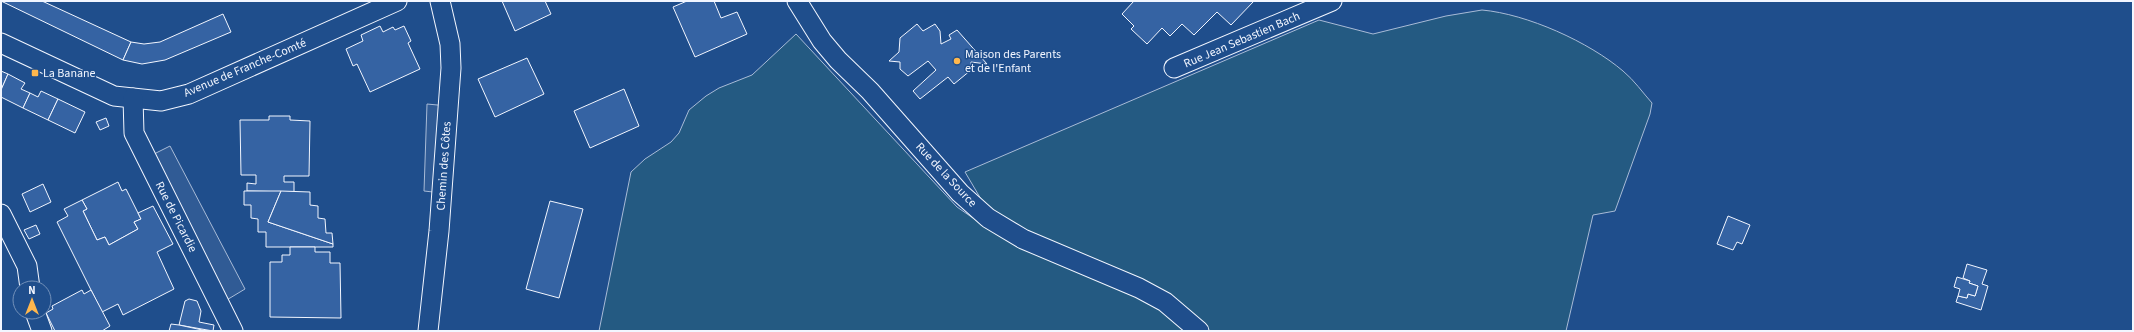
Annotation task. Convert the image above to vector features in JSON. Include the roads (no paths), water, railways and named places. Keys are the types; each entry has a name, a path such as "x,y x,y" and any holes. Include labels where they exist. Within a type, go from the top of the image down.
{"street":[{"name":"Avenue de Franche-Comté","path":"1,43 114,96 160,101 189,94 397,1"},
{"name":"Chemin des Côtes","path":"428,331 440,231 451,68 450,44 440,1"},
{"name":"Rue de la Source","path":"797,1 838,60 870,91 960,193 988,218 1023,239 1139,288 1165,302 1199,331"},
{"name":"Rue Jean Sebastien Bach","path":"1174,68 1332,1"},
{"name":"Rue de Picardie","path":"133,98 134,133 234,331"},
{"path":"1,214 27,266 29,280"},
{"path":"38,320 42,331"}],"place":[{"name":"Maison des Parents et de l'Enfant","path":"957,61"},
{"name":"La Banane","path":"35,73"}]}
